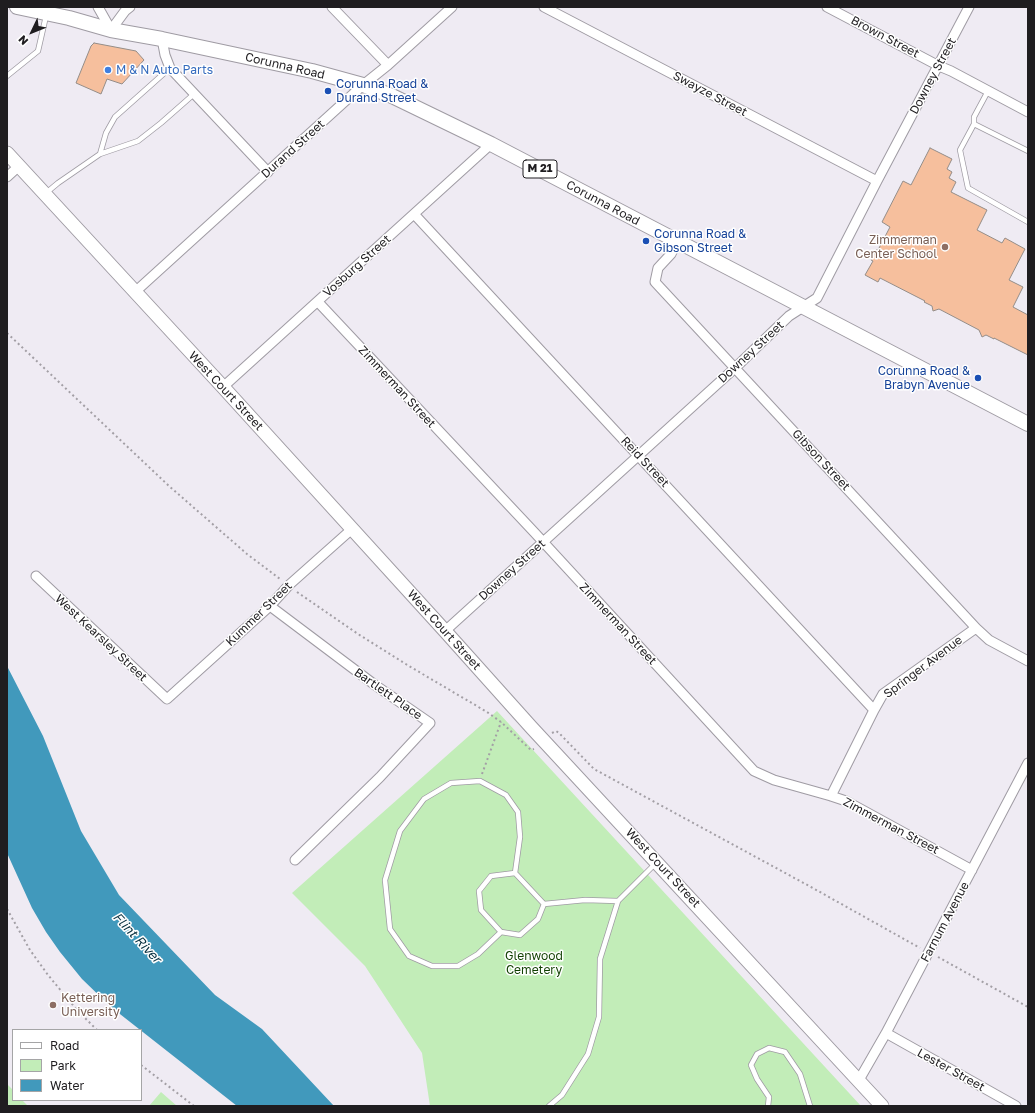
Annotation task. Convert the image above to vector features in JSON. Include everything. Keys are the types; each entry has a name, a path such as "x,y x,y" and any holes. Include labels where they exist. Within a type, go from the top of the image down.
{"main road":[{"name":"Corunna Road","path":"17,7 111,30 162,39 312,71 363,85 392,96 491,144 1028,424"}],"street":[{"path":"98,7 111,30 125,11 130,7"},
{"path":"332,7 388,65"},
{"name":"Durand Street","path":"135,292 363,85 388,65 452,7"},
{"name":"Swayze Street","path":"544,7 877,181"},
{"name":"Brown Street","path":"827,7 1028,112"},
{"name":"Downey Street","path":"445,631 735,368 789,316 817,298 877,181 970,7"},
{"path":"162,39 165,55 170,68 268,172"},
{"name":"Vosburg Street","path":"223,387 491,144"},
{"name":"West Court Street","path":"7,153 223,387 517,711 882,1106"},
{"path":"7,177 19,166"},
{"name":"Reid Street","path":"414,214 874,710"},
{"name":"Gibson Street","path":"677,242 671,254 658,268 656,282 976,628 989,640 1028,661"},
{"name":"Zimmerman Street","path":"318,302 543,542 754,771 774,780 846,801 972,870"},
{"name":"Kummer Street","path":"167,699 270,606 288,585 352,529"},
{"name":"West Kearsley Street","path":"36,576 167,699"},
{"name":"Bartlett Place","path":"270,606 375,685 430,723 380,777 295,860"},
{"name":"Springer Avenue","path":"832,796 883,694 976,628"},
{"name":"Farnum Avenue","path":"859,1080 886,1033 1028,763"},
{"name":"Lester Street","path":"886,1033 1016,1106"}],"lane":[{"path":"7,76 38,51 46,13"},
{"path":"100,154 106,133 116,117 170,68"},
{"path":"988,91 974,117 974,124 960,150 968,188 1028,222"},
{"path":"45,194 58,183 100,154 138,141 162,123 194,94"},
{"path":"974,124 1028,151"},
{"path":"501,932 478,954 458,966 432,966 409,956 390,929 385,880 400,831 424,799 451,783 480,781 506,795 518,812 520,837 515,873"},
{"path":"549,1106 562,1095 588,1054 598,1017 600,959 618,901 658,862"},
{"path":"515,873 544,904"},
{"path":"515,873 491,876 479,891 481,910 501,932 520,935 538,918 544,904"},
{"path":"544,904 585,900 618,901"},
{"path":"768,1106 769,1097 757,1079 751,1065 757,1054 769,1048 785,1052 800,1074 810,1106"}],"path":[{"path":"7,333 169,486 247,554 283,581"},
{"path":"294,590 408,666 487,712 501,722 531,750 534,749"},
{"path":"480,781 501,722"},
{"path":"553,732 556,731 559,733 594,769 811,887 923,950"},
{"path":"7,909 30,950 48,975 77,1010 96,1029"},
{"path":"935,956 1028,1006"},
{"path":"142,1066 194,1106"}],"green space":[{"name":"Glenwood Cemetery","path":"497,711 861,1106 430,1106 422,1053 365,966 292,893"},
{"path":"7,1084 12,1089 12,1101 23,1101 28,1106 7,1106"},
{"path":"161,1092 177,1106 149,1106"}],"water":[{"name":"Flint River","path":"7,666 43,736 81,831 119,895 215,995 262,1029 334,1106 237,1106 142,1031 142,1029 139,1029 111,1007 82,979 46,932 32,908 7,853"}],"building":[{"name":"M & N Auto Parts","path":"94,43 136,51 144,60 122,84 107,79 101,94 76,83 91,46"},
{"path":"930,148 952,159 947,169 952,172 949,178 956,182 951,192 987,210 977,230 1002,243 1005,238 1025,249 1009,280 1023,287 1013,307 1028,315 1028,355 994,338 986,335 982,337 979,330 939,309 933,311 932,306 924,302 925,301 880,278 878,282 865,275 873,261 871,260 876,250 878,250 890,227 882,222 903,181 911,185"}],"place":[{"name":"M & N Auto Parts","path":"108,70"},
{"name":"Corunna Road & Durand Street","path":"328,91"},
{"name":"Corunna Road & Gibson Street","path":"646,241"},
{"name":"Zimmerman Center School","path":"945,247"},
{"name":"Corunna Road & Brabyn Avenue","path":"978,378"},
{"name":"Kettering University","path":"53,1005"}]}
